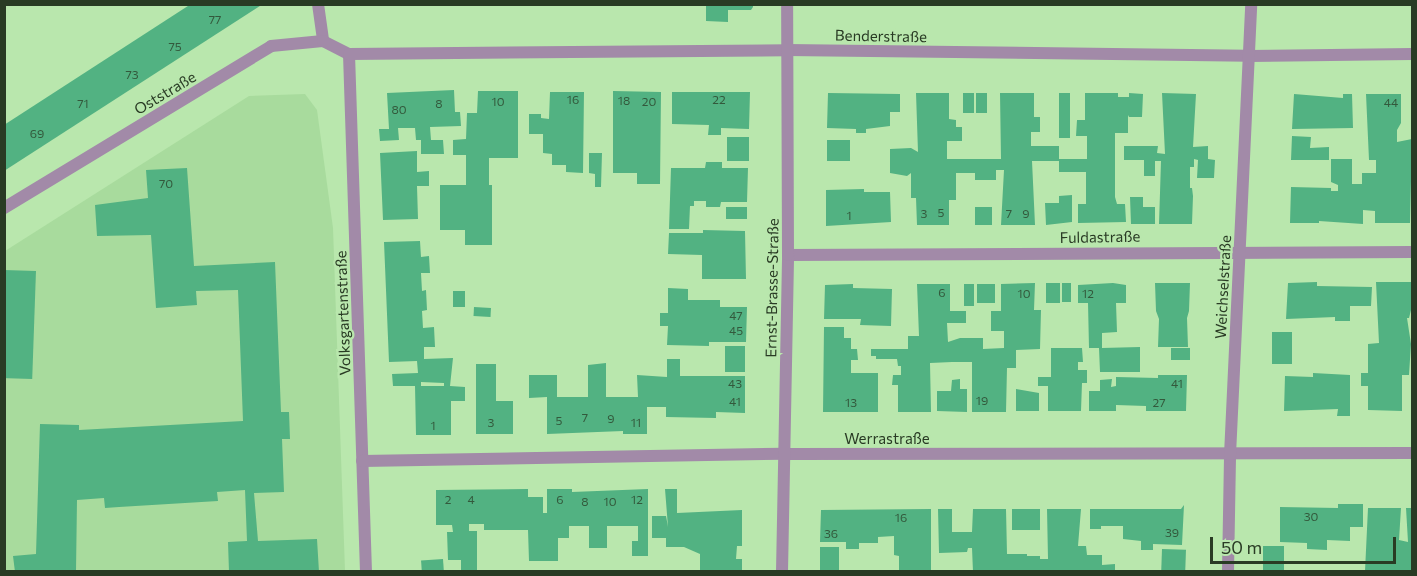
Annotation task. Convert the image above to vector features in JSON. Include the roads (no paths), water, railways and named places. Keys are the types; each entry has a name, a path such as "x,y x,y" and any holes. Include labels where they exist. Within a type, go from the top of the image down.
{"street":[{"path":"318,4 323,40 350,54"},
{"name":"Ernst-Brasse-Straße","path":"782,572 789,255 787,4"},
{"name":"Weichselstraße","path":"1228,572 1230,455 1251,4"},
{"name":"Oststraße","path":"4,208 272,46 323,40"},
{"name":"Benderstraße","path":"350,54 787,50 1248,56 1413,54"},
{"name":"Volksgartenstraße","path":"350,54 366,572"},
{"name":"Fuldastraße","path":"789,255 1240,251 1413,252"},
{"name":"Werrastraße","path":"362,461 784,454 1413,453"}]}
